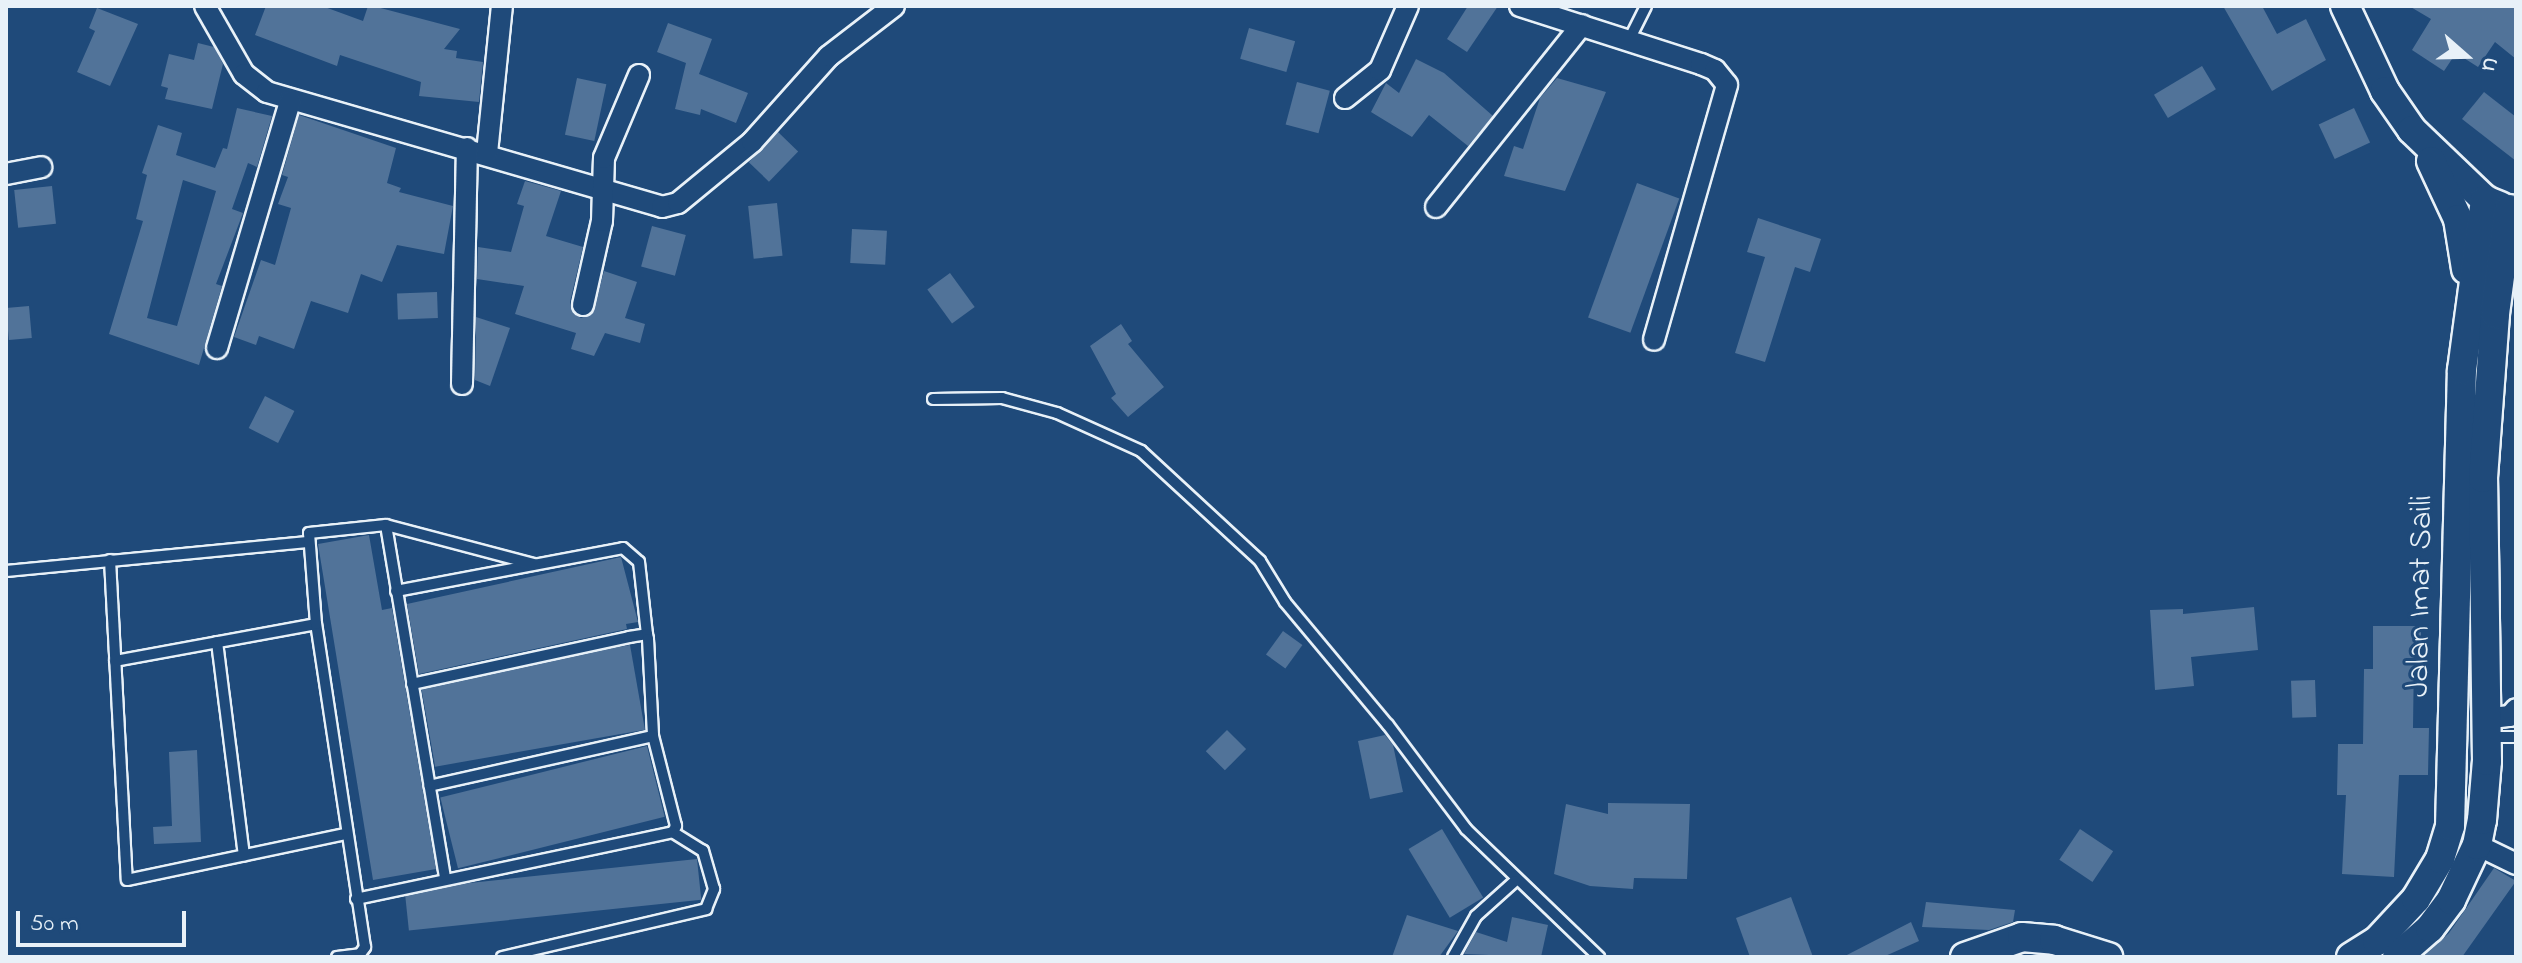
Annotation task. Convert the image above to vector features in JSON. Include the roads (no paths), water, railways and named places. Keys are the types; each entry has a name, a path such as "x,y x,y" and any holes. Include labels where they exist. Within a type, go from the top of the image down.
{"main road":[{"path":"2345,6 2385,91 2412,130 2458,219 2470,297"},
{"path":"2412,130 2504,207"},
{"name":"Jalan Imat Saili","path":"2351,957 2377,941 2416,899 2440,859 2450,826 2460,430 2470,297 2504,207"},
{"name":"Jalan Imat Saili","path":"2397,957 2430,928 2451,900 2477,845 2485,728 2483,478 2504,207"},
{"path":"2495,314 2516,288"},
{"path":"1965,957 2022,937 2054,940 2094,955"}],"street":[{"path":"205,6 244,74 290,101 477,151 653,205 678,203 752,142 829,56 894,6"},
{"path":"462,384 477,151 502,6"},
{"path":"1345,98 1380,70 1408,6"},
{"path":"1531,7 1715,70 1727,85 1654,340"},
{"path":"1436,207 1582,25"},
{"path":"583,305 602,221 607,149 639,75"},
{"path":"217,348 290,101"},
{"path":"6,174 41,167"},
{"path":"2485,728 2510,716 2516,709"},
{"path":"2477,845 2516,864"}],"lane":[{"path":"1628,42 1646,6"},
{"path":"933,399 1002,398 1057,413 1141,451 1260,561 1306,629 1388,725 1466,829 1515,881 1599,957"},
{"path":"386,525 445,876"},
{"path":"337,957 361,956 365,947 345,834 316,624 308,542 313,529 386,525 534,564"},
{"path":"6,571 308,542"},
{"path":"396,591 615,548 631,550 639,562 653,736 676,826 673,832"},
{"path":"110,560 127,880 345,834"},
{"path":"115,661 316,624"},
{"path":"412,684 647,634"},
{"path":"217,642 244,855"},
{"path":"2485,728 2516,737"},
{"path":"430,786 653,736"},
{"path":"356,899 445,876 673,832 703,851 714,889 706,909 502,957"},
{"path":"1453,957 1476,916 1515,881"}]}
